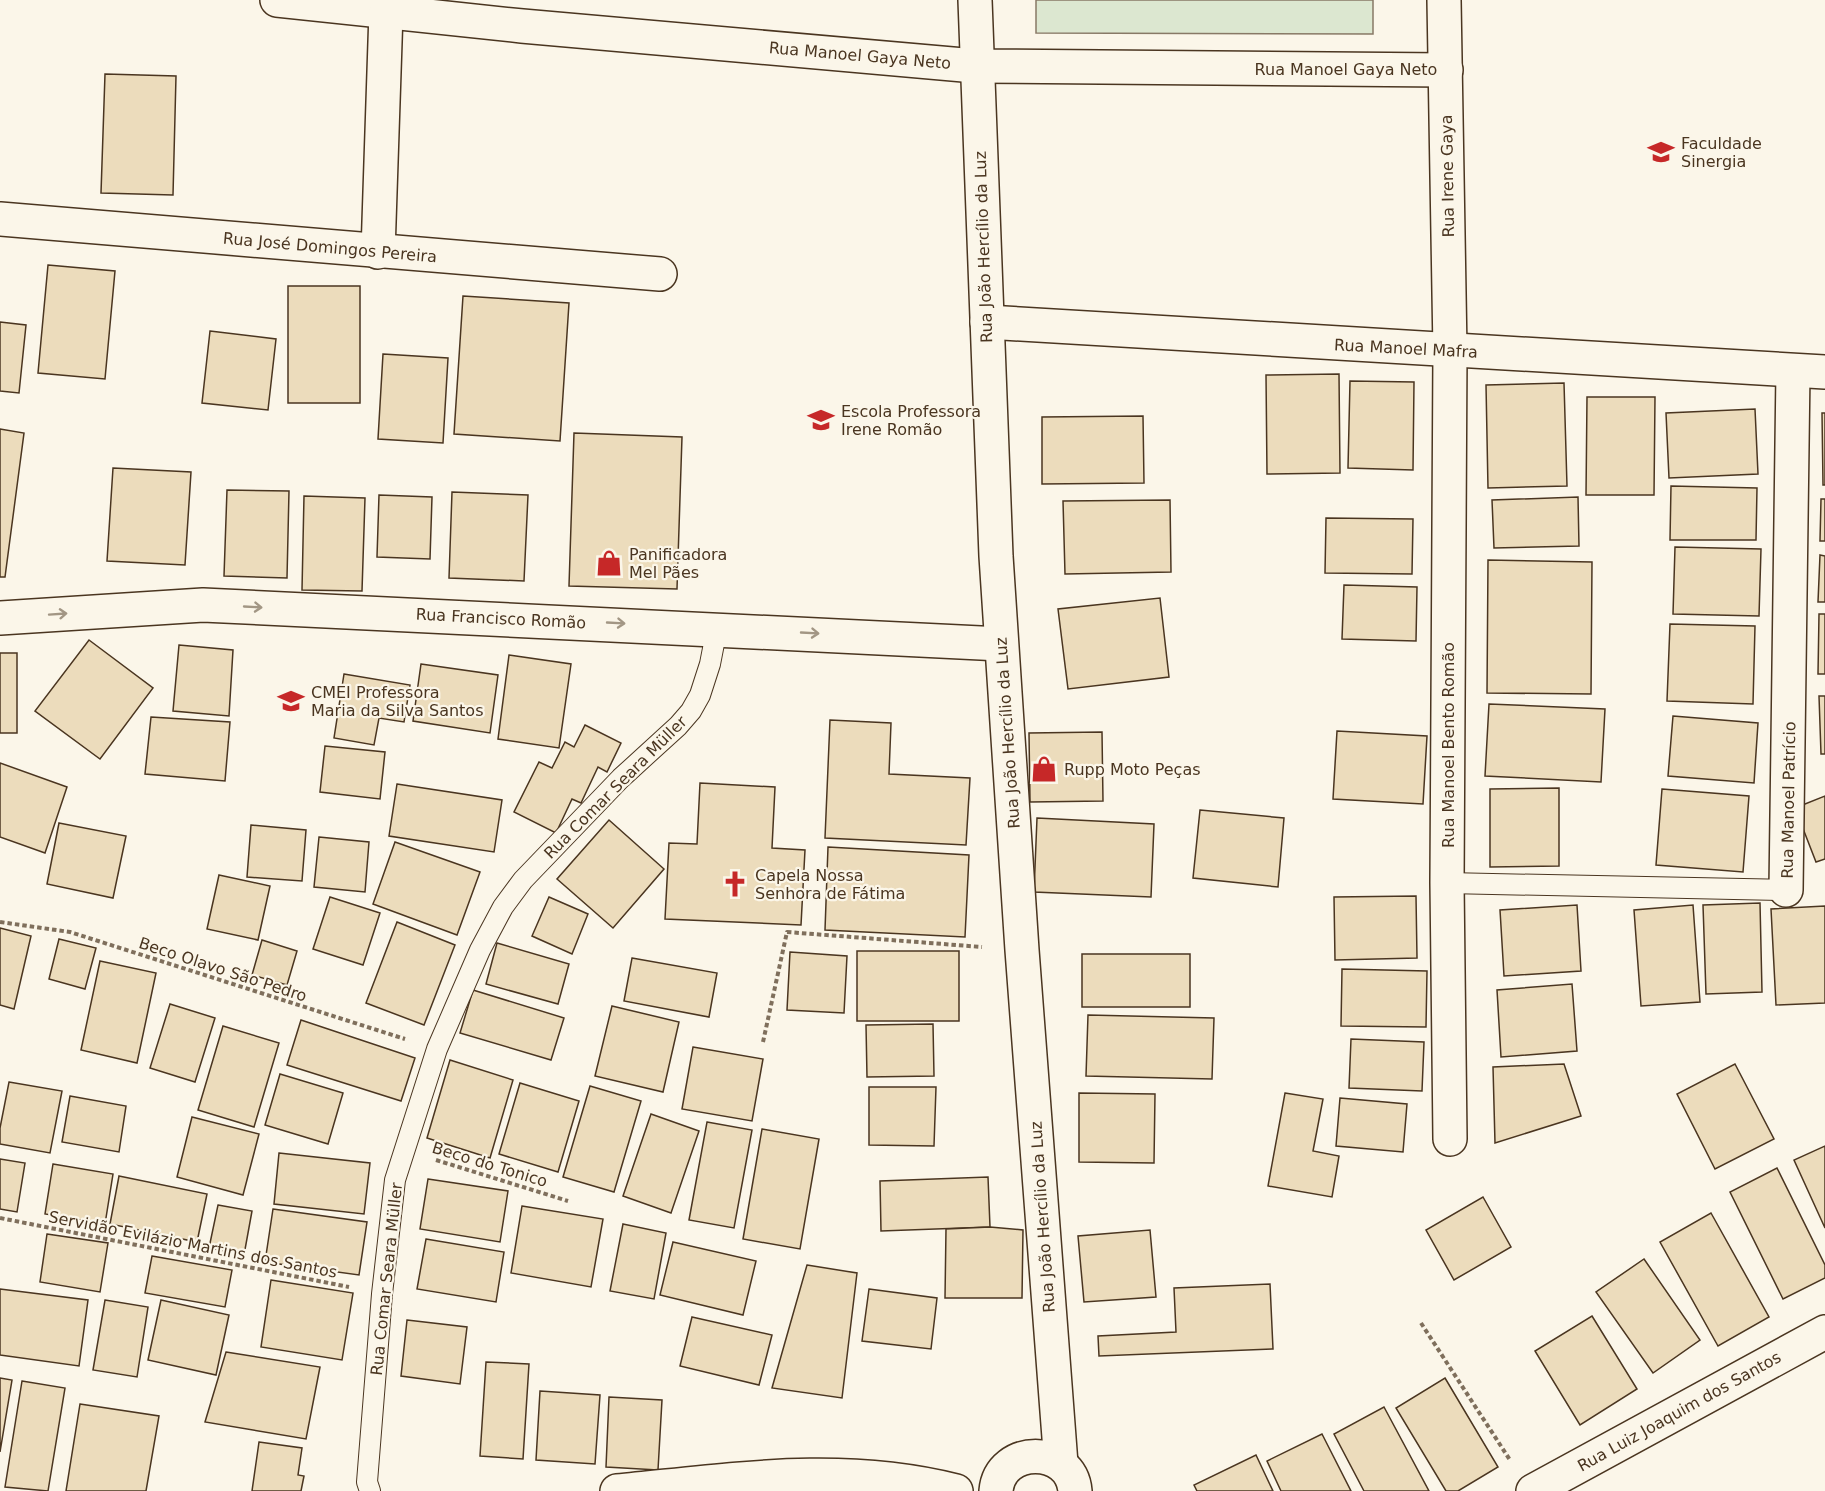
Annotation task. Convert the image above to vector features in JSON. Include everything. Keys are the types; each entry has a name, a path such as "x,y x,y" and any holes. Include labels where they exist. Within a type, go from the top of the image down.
{"street":[{"name":"Rua Manoel Gaya Neto","path":"277,0 386,12 523,13 975,66 1446,70"},
{"name":"Rua João Hercílio da Luz","path":"975,0 975,66 1001,644 1022,950 1068,1478"},
{"name":"Rua Irene Gaya","path":"1444,0 1450,351"},
{"path":"378,252 386,12"},
{"name":"Rua José Domingos Pereira","path":"0,219 660,274"},
{"name":"Rua Manoel Mafra","path":"987,322 1809,371"},
{"name":"Rua Manoel Bento Romão","path":"1450,351 1447,883 1450,1139"},
{"name":"Rua Manoel Patrício","path":"1786,890 1809,371"},
{"name":"Rua Francisco Romão","path":"0,618 203,605 717,628 1001,644"},
{"name":"Rua Luiz Joaquim dos Santos","path":"1533,1491 1825,1332"},
{"path":"996,1491 1001,1474 1022,1457 1049,1457 1068,1478"},
{"path":"617,1491 798,1473 887,1478 925,1483 956,1491"}],"lane":[{"name":"Rua Comar Seara Müller","path":"370,1491 367,1482 382,1294 395,1180 437,1049 480,950 503,907 523,880 621,778 678,726 691,711 700,695 710,664 717,628"},
{"name":"Rua Manoel Patrício","path":"1447,883 1786,890"}],"path":[{"name":"Beco Olavo São Pedro","path":"0,922 70,932 437,1049"},
{"path":"763,1042 787,932 1022,950"},
{"name":"Beco do Tonico","path":"404,1150 568,1201"},
{"name":"Servidão Evilázio Martins dos Santos","path":"0,1218 382,1294"},
{"path":"1421,1323 1511,1461"}],"green space":[{"path":"1036,0 1373,0 1373,34 1036,33"}],"building":[{"path":"105,74 176,76 173,195 101,193"},
{"path":"48,265 115,271 105,379 38,373"},
{"path":"288,286 360,286 360,403 288,403"},
{"path":"463,296 569,303 560,441 454,434"},
{"path":"0,322 26,325 19,393 0,391"},
{"path":"210,331 276,339 268,410 202,403"},
{"path":"383,354 448,358 443,443 378,439"},
{"path":"1339,374 1340,473 1267,474 1266,375"},
{"path":"1350,381 1414,382 1413,470 1348,468"},
{"path":"1564,383 1567,486 1488,488 1486,385"},
{"path":"1587,397 1655,397 1654,495 1586,495"},
{"path":"1755,409 1758,474 1669,478 1666,413"},
{"path":"1822,413 1825,413 1825,485 1823,485"},
{"path":"1143,416 1144,483 1042,484 1042,417"},
{"path":"0,429 24,433 5,577 0,577"},
{"path":"574,433 682,437 677,589 569,586"},
{"path":"113,468 191,472 185,565 107,561"},
{"path":"1671,486 1757,488 1756,540 1670,540"},
{"path":"227,490 289,491 287,578 224,576"},
{"path":"452,492 528,495 524,581 449,578"},
{"path":"379,495 432,497 430,559 377,557"},
{"path":"304,496 365,498 362,591 302,590"},
{"path":"1578,497 1579,546 1494,548 1492,500"},
{"path":"1821,499 1825,499 1825,541 1820,541"},
{"path":"1170,500 1171,572 1065,574 1063,501"},
{"path":"1326,518 1413,519 1412,574 1325,573"},
{"path":"1675,547 1761,549 1759,616 1673,614"},
{"path":"1820,555 1825,556 1825,602 1818,602"},
{"path":"1488,560 1592,562 1591,694 1487,693"},
{"path":"1344,585 1417,587 1416,641 1342,639"},
{"path":"1160,598 1169,677 1068,689 1058,609"},
{"path":"1819,614 1825,614 1825,674 1818,674"},
{"path":"1670,624 1755,626 1753,704 1667,701"},
{"path":"89,640 153,688 100,759 35,711"},
{"path":"179,645 233,650 229,716 173,711"},
{"path":"0,653 17,653 17,733 0,733"},
{"path":"509,655 571,664 559,748 498,739"},
{"path":"421,664 498,675 490,733 413,721"},
{"path":"344,674 410,685 404,722 379,718 374,745 334,738"},
{"path":"1819,696 1825,696 1825,754 1821,754"},
{"path":"1489,704 1605,709 1601,782 1485,776"},
{"path":"1673,716 1758,723 1754,783 1668,776"},
{"path":"151,717 230,722 225,781 145,774"},
{"path":"830,720 891,723 889,774 970,778 966,845 825,838"},
{"path":"585,725 621,743 607,772 598,767 581,803 572,799 556,833 514,812 539,762 552,768 565,742 574,747"},
{"path":"1337,731 1427,736 1423,804 1333,799"},
{"path":"1102,732 1103,801 1030,802 1029,733"},
{"path":"325,746 385,752 380,799 320,792"},
{"path":"0,763 67,787 45,853 0,837"},
{"name":"Capela Nossa Senhora de Fátima","path":"700,783 775,787 772,848 805,850 801,925 665,919 669,843 697,844"},
{"path":"397,784 502,800 494,852 389,836"},
{"path":"1559,788 1559,866 1490,867 1490,789"},
{"path":"1662,789 1749,796 1743,872 1656,865"},
{"path":"1825,796 1825,859 1816,862 1795,808"},
{"path":"1200,810 1284,818 1278,887 1193,878"},
{"path":"1037,818 1154,824 1151,897 1034,892"},
{"path":"609,820 664,869 613,928 557,879"},
{"path":"59,823 126,836 113,898 47,884"},
{"path":"251,825 306,830 302,881 247,877"},
{"path":"319,837 369,842 365,892 314,887"},
{"path":"395,842 480,872 457,935 373,904"},
{"path":"828,847 969,855 965,937 825,930"},
{"path":"219,875 270,886 258,940 207,929"},
{"path":"1416,896 1417,958 1335,960 1334,897"},
{"path":"330,897 380,913 363,965 313,949"},
{"path":"549,897 588,914 572,954 532,936"},
{"path":"1760,903 1762,992 1706,994 1703,905"},
{"path":"1577,905 1581,971 1504,976 1500,910"},
{"path":"1693,905 1700,1002 1641,1006 1634,910"},
{"path":"1825,906 1825,1003 1776,1005 1771,909"},
{"path":"397,922 455,945 424,1025 366,1003"},
{"path":"0,928 31,936 14,1009 0,1005"},
{"path":"59,939 96,948 85,989 49,979"},
{"path":"262,940 297,951 287,985 252,975"},
{"path":"497,943 569,964 558,1004 486,984"},
{"path":"857,951 959,951 959,1021 857,1021"},
{"path":"790,952 847,956 844,1013 787,1010"},
{"path":"1082,954 1190,954 1190,1007 1082,1007"},
{"path":"632,958 717,973 709,1017 624,1001"},
{"path":"100,961 156,973 137,1063 81,1050"},
{"path":"1342,969 1427,971 1426,1027 1341,1026"},
{"path":"1572,984 1577,1051 1501,1057 1497,990"},
{"path":"473,990 564,1018 551,1060 460,1033"},
{"path":"170,1004 215,1018 195,1082 150,1068"},
{"path":"612,1006 679,1022 663,1092 595,1076"},
{"path":"1088,1015 1214,1018 1212,1079 1086,1076"},
{"path":"301,1020 415,1058 401,1101 287,1065"},
{"path":"933,1024 934,1076 867,1077 866,1025"},
{"path":"223,1026 279,1043 254,1127 198,1110"},
{"path":"1351,1039 1424,1042 1422,1091 1349,1088"},
{"path":"693,1047 763,1059 752,1121 682,1109"},
{"path":"450,1060 513,1080 490,1158 427,1138"},
{"path":"1564,1064 1581,1116 1495,1143 1493,1067"},
{"path":"1735,1064 1774,1139 1715,1169 1677,1094"},
{"path":"280,1074 343,1093 328,1144 265,1125"},
{"path":"9,1082 62,1091 50,1153 0,1144 0,1128"},
{"path":"520,1083 579,1101 558,1172 499,1154"},
{"path":"590,1086 641,1101 614,1192 563,1177"},
{"path":"869,1087 936,1087 934,1146 869,1145"},
{"path":"1079,1093 1155,1094 1154,1163 1079,1162"},
{"path":"1285,1093 1323,1099 1313,1151 1339,1156 1332,1197 1268,1186"},
{"path":"70,1096 126,1106 119,1152 62,1142"},
{"path":"1340,1098 1407,1104 1403,1152 1336,1146"},
{"path":"651,1114 699,1131 671,1213 623,1196"},
{"path":"192,1117 259,1134 243,1195 177,1177"},
{"path":"707,1122 752,1130 734,1228 689,1220"},
{"path":"762,1129 819,1139 800,1249 743,1239"},
{"path":"1825,1146 1825,1228 1794,1160"},
{"path":"279,1153 370,1163 364,1214 274,1204"},
{"path":"0,1159 25,1163 17,1212 0,1209"},
{"path":"53,1164 113,1174 105,1224 45,1214"},
{"path":"1777,1168 1825,1265 1825,1278 1783,1299 1730,1192"},
{"path":"119,1176 207,1194 197,1242 110,1224"},
{"path":"988,1177 990,1227 881,1231 880,1181"},
{"path":"428,1179 508,1191 500,1242 420,1229"},
{"path":"1483,1197 1511,1247 1454,1280 1426,1230"},
{"path":"218,1205 252,1211 244,1255 209,1248"},
{"path":"522,1206 603,1219 591,1287 511,1273"},
{"path":"273,1209 367,1222 359,1275 265,1262"},
{"path":"1711,1213 1769,1317 1718,1346 1660,1242"},
{"path":"623,1224 666,1233 654,1299 610,1291"},
{"path":"990,1227 1023,1230 1022,1298 945,1298 946,1229"},
{"path":"1150,1230 1156,1297 1084,1302 1078,1236"},
{"path":"47,1234 108,1243 100,1292 40,1282"},
{"path":"426,1239 504,1252 496,1302 417,1289"},
{"path":"673,1242 756,1261 743,1315 660,1295"},
{"path":"152,1256 232,1270 225,1307 145,1293"},
{"path":"1644,1259 1700,1340 1653,1373 1596,1292"},
{"path":"807,1265 857,1273 842,1398 772,1388"},
{"path":"271,1280 353,1293 342,1360 261,1347"},
{"path":"1270,1284 1273,1349 1099,1356 1098,1336 1176,1332 1174,1288"},
{"path":"0,1289 88,1300 79,1366 0,1355"},
{"path":"869,1289 937,1298 931,1349 862,1341"},
{"path":"105,1300 148,1307 137,1377 93,1370"},
{"path":"161,1300 229,1315 216,1375 148,1360"},
{"path":"1592,1316 1637,1389 1580,1425 1535,1351"},
{"path":"692,1317 772,1335 759,1385 680,1366"},
{"path":"407,1320 467,1327 460,1384 401,1376"},
{"path":"226,1352 320,1367 306,1439 205,1422"},
{"path":"486,1362 529,1364 523,1459 480,1456"},
{"path":"0,1378 12,1380 0,1452"},
{"path":"1445,1378 1498,1467 1458,1491 1446,1491 1396,1408"},
{"path":"22,1381 65,1388 48,1491 5,1487"},
{"path":"540,1391 600,1395 595,1464 536,1460"},
{"path":"609,1397 662,1400 658,1470 606,1467"},
{"path":"80,1404 159,1416 146,1491 66,1491"},
{"path":"1384,1407 1429,1491 1364,1491 1334,1434"},
{"path":"1322,1434 1351,1491 1281,1491 1267,1461"},
{"path":"259,1442 302,1448 298,1475 304,1476 301,1491 252,1491"},
{"path":"1256,1455 1273,1491 1197,1491 1194,1485"}],"place":[{"name":"Faculdade Sinergia","path":"1661,152"},
{"name":"Escola Professora Irene Romão","path":"821,420"},
{"name":"Panificadora Mel Pães","path":"609,563"},
{"name":"CMEI Professora Maria da Silva Santos","path":"291,701"},
{"name":"Rupp Moto Peças","path":"1044,769"},
{"name":"Capela Nossa Senhora de Fátima","path":"735,884"}]}
